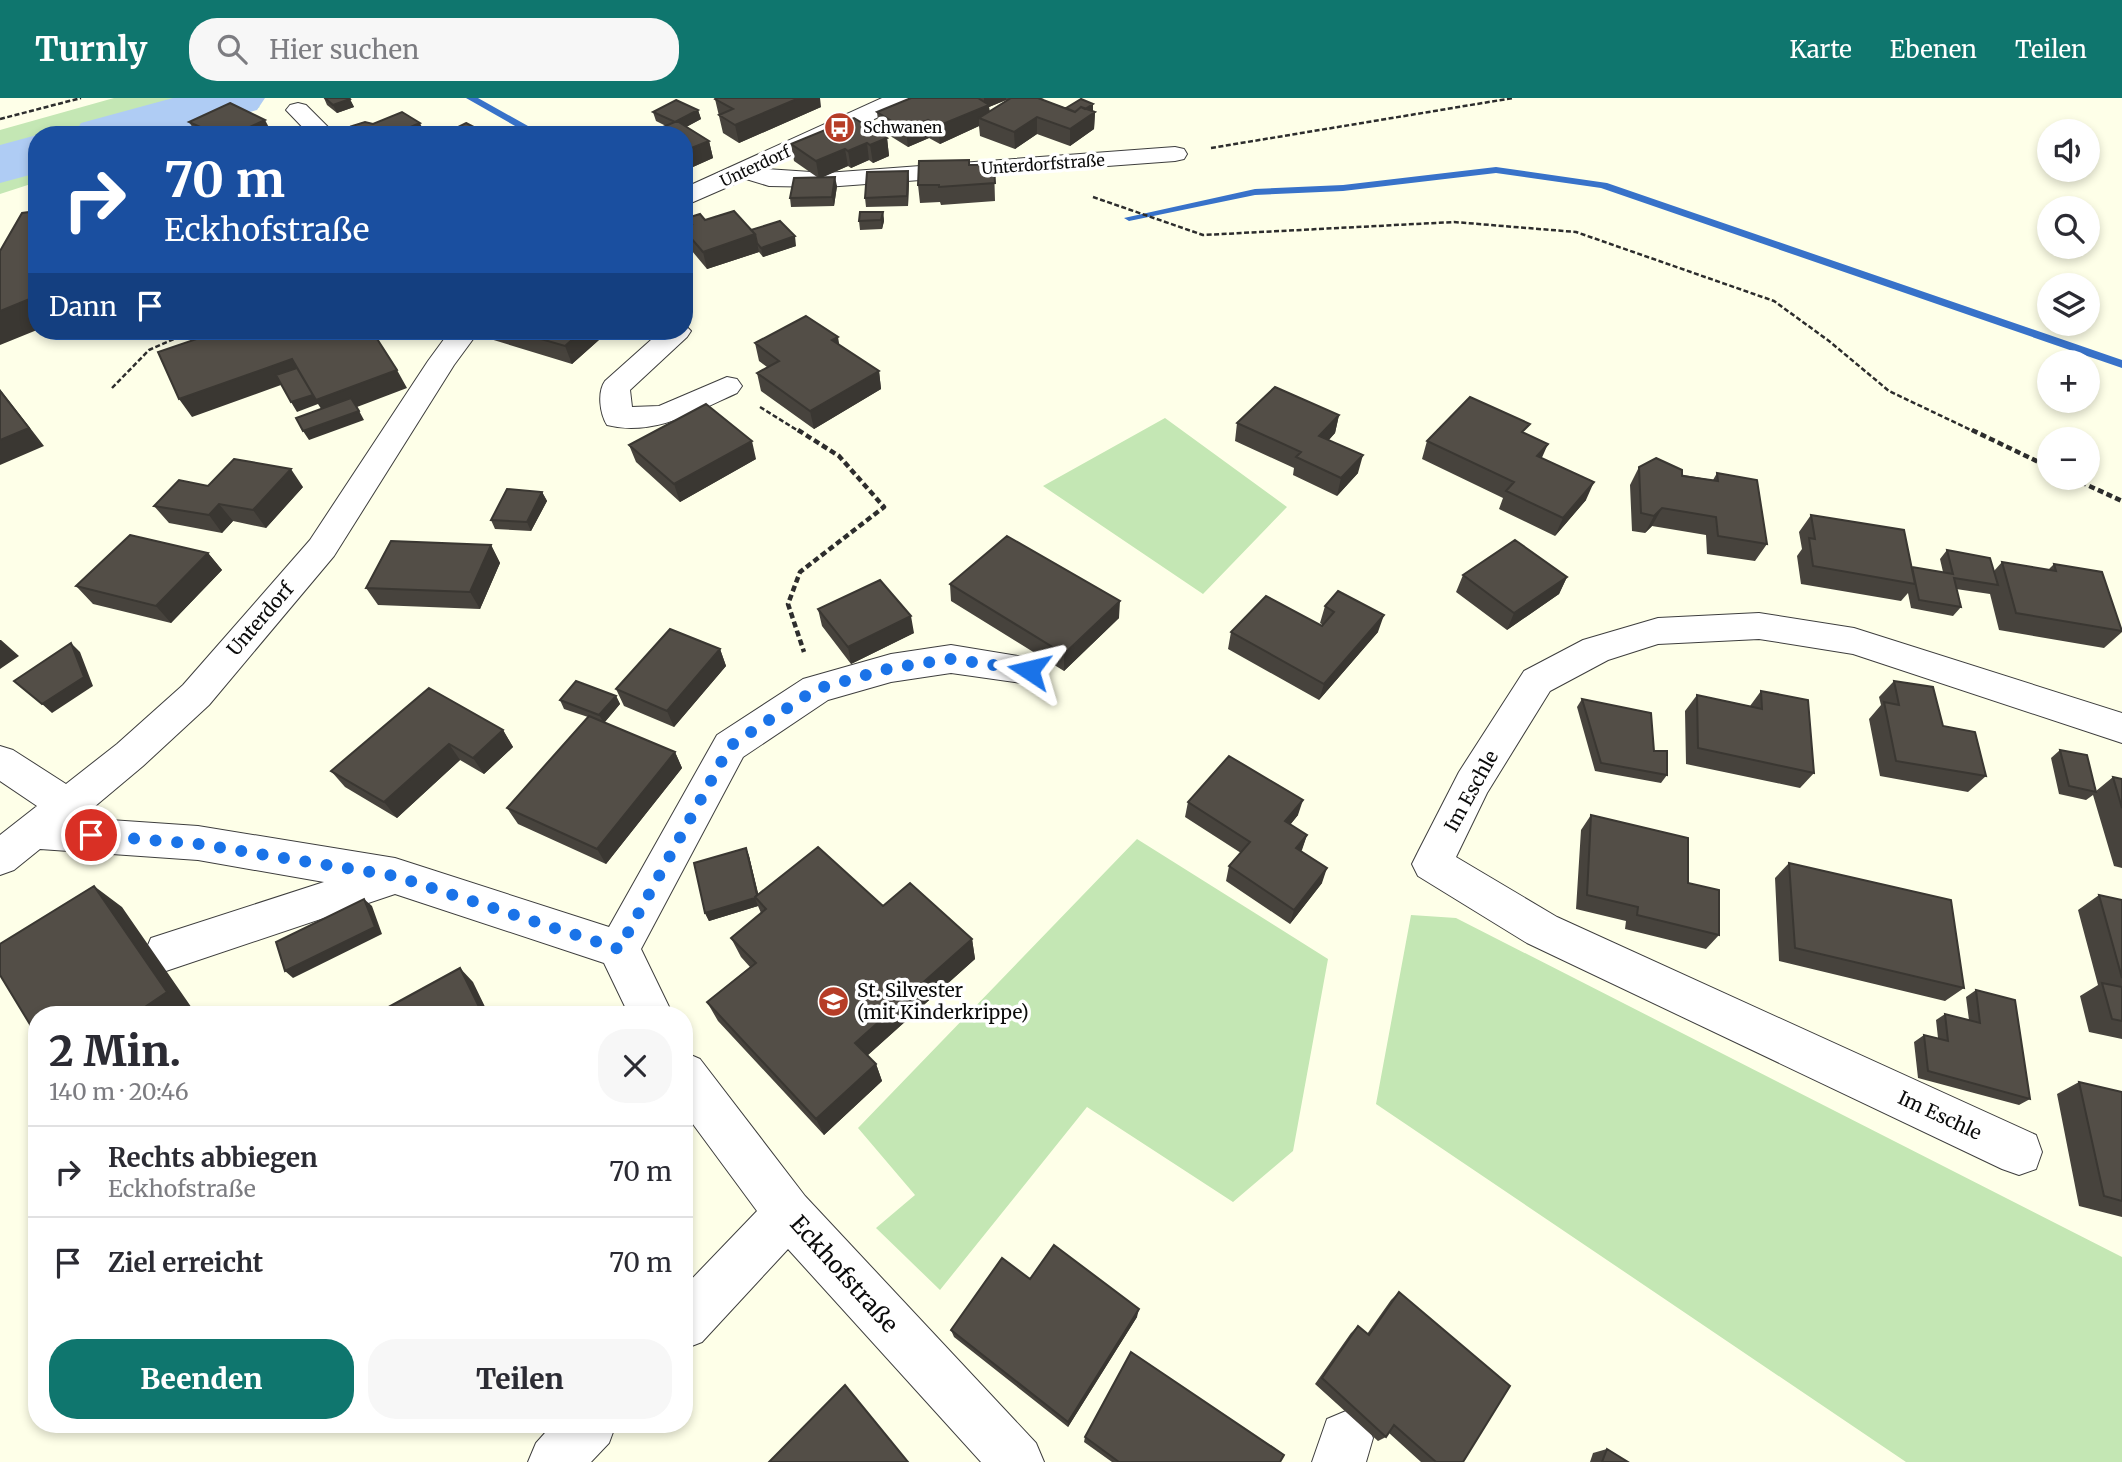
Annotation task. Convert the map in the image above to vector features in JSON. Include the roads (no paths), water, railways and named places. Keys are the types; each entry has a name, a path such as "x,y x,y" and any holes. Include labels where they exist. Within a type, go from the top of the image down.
{"street":[{"name":"Unterdorf","path":"693,194 901,98"},
{"path":"298,110 315,126"},
{"name":"Unterdorfstraße","path":"744,170 769,179 826,180 1175,154"},
{"path":"693,200 720,211"},
{"name":"Unterdorf","path":"0,858 69,806 196,695 322,548 458,340"},
{"path":"667,340 615,388 618,418 664,415 727,386"},
{"name":"Im Eschle","path":"2020,1152 1542,930 1432,864 1473,783 1537,681 1596,650 1658,631 1759,626 1854,641 2122,728"},
{"path":"619,949 730,746 816,689 891,668 951,659 1029,670"},
{"path":"0,761 69,806"},
{"path":"37,832 198,844 395,876 619,949 647,1006"},
{"path":"166,952 395,876"},
{"name":"Eckhofstraße","path":"693,1086 788,1213 1017,1462"},
{"path":"693,1314 788,1213"},
{"path":"555,1462 582,1433"}],"waterway":[{"path":"135,126 237,98"},
{"path":"471,98 522,126"},
{"path":"0,165 28,156"},
{"path":"1129,218 1255,192 1343,188 1496,170 1603,185 2122,364"}],"place":[{"name":"Schwanen","path":"840,127"},
{"name":"St. Silvester (mit Kinderkrippe)","path":"834,1001"}]}
